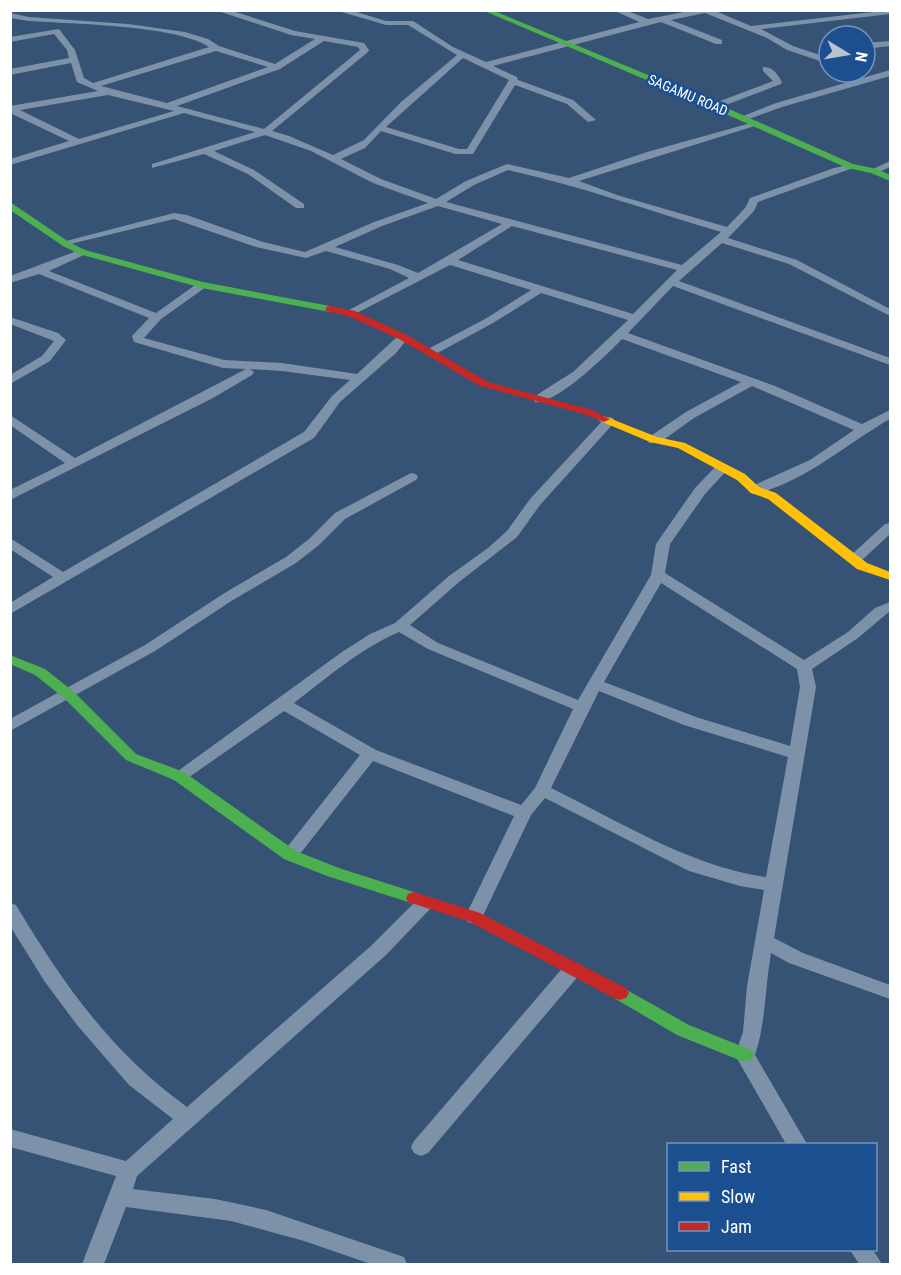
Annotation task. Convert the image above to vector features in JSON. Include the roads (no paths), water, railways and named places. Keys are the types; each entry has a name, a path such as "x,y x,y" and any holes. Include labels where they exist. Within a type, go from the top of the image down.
{"main road":[{"name":"SAGAMU ROAD","path":"485,10 715,106 850,166 874,171 891,178"},
{"path":"10,205 66,244 82,252 202,285 351,313 402,337 484,384 588,412 654,440 681,445 741,477 755,490 772,496 862,566 891,576"},
{"path":"10,659 40,672 69,695 131,757 179,776 290,855 333,872 474,917 683,1030 745,1055"}],"street":[{"path":"11,15 23,10"},
{"path":"155,166 266,132 365,50 361,45 265,26 219,10"},
{"path":"339,10 386,23 410,23 462,56 510,76 514,82 570,102 591,120"},
{"path":"618,10 647,22"},
{"path":"486,65 647,22 708,11 770,36 790,48 817,56"},
{"path":"751,28 891,12"},
{"path":"11,15 164,31 210,43 216,48 277,67"},
{"path":"661,19 719,42"},
{"path":"56,31 61,21"},
{"path":"10,40 56,31"},
{"path":"56,31 71,50 75,60 74,67 80,80 91,86 286,138 377,180 437,203 684,269"},
{"path":"167,106 277,67 322,38"},
{"path":"91,86 216,48"},
{"path":"810,53 817,52"},
{"path":"333,158 349,153 373,138 404,104 462,56"},
{"path":"10,72 75,60"},
{"path":"715,106 778,82 766,69"},
{"path":"381,128 458,152 470,152 500,99 514,82"},
{"path":"570,181 749,121 783,102 854,84"},
{"path":"10,109 107,92"},
{"path":"10,109 78,142"},
{"path":"10,162 186,110"},
{"path":"206,151 251,172 300,206"},
{"path":"874,171 891,164"},
{"path":"539,399 577,375 621,335 634,318 684,269 725,235 750,209 754,200 850,166"},
{"path":"66,244 174,216 287,252 306,255 326,248 338,240 437,203 470,183 507,167 570,181 725,235 793,262 891,313"},
{"path":"351,313 419,278 512,222"},
{"path":"326,248 394,267 419,278"},
{"path":"10,279 44,269 82,252"},
{"path":"449,261 634,318"},
{"path":"44,269 44,273 157,317"},
{"path":"672,282 891,362"},
{"path":"202,285 157,317 138,336 138,340 223,364 282,367 360,378"},
{"path":"430,353 489,321 538,290"},
{"path":"10,320 54,335 60,340 57,348 45,359 10,380"},
{"path":"621,335 771,390 863,429"},
{"path":"10,610 34,592 63,578 309,435 336,399 402,337"},
{"path":"10,496 209,395 248,372"},
{"path":"654,440 690,415 749,383"},
{"path":"755,490 815,464 863,429 891,414"},
{"path":"10,419 75,464"},
{"path":"179,776 283,704 347,655 375,637 400,626 454,579 472,568 512,534 535,502 609,421"},
{"path":"474,917 524,813 542,790 582,707 658,575 663,544 700,491 723,467"},
{"path":"10,726 150,648 228,597 291,560 314,542 340,516 411,477"},
{"path":"855,559 891,527"},
{"path":"10,542 63,578"},
{"path":"658,575 804,667 808,687 752,1013 753,1032 745,1055 796,1143"},
{"path":"804,667 853,635 880,610 891,606"},
{"path":"400,626 433,646 582,707"},
{"path":"596,684 690,721 796,754"},
{"path":"283,704 370,754 524,813"},
{"path":"290,855 370,754"},
{"path":"542,790 695,867 740,880 773,885"},
{"path":"93,1264 129,1171 379,950 425,903"},
{"path":"10,910 38,959 90,1028 137,1080 187,1118"},
{"path":"764,941 796,958 891,992"},
{"path":"421,1147 573,969"},
{"path":"10,1138 129,1171"},
{"path":"119,1197 210,1207 248,1215 334,1241 396,1264"},
{"path":"862,1251 871,1264"}]}
